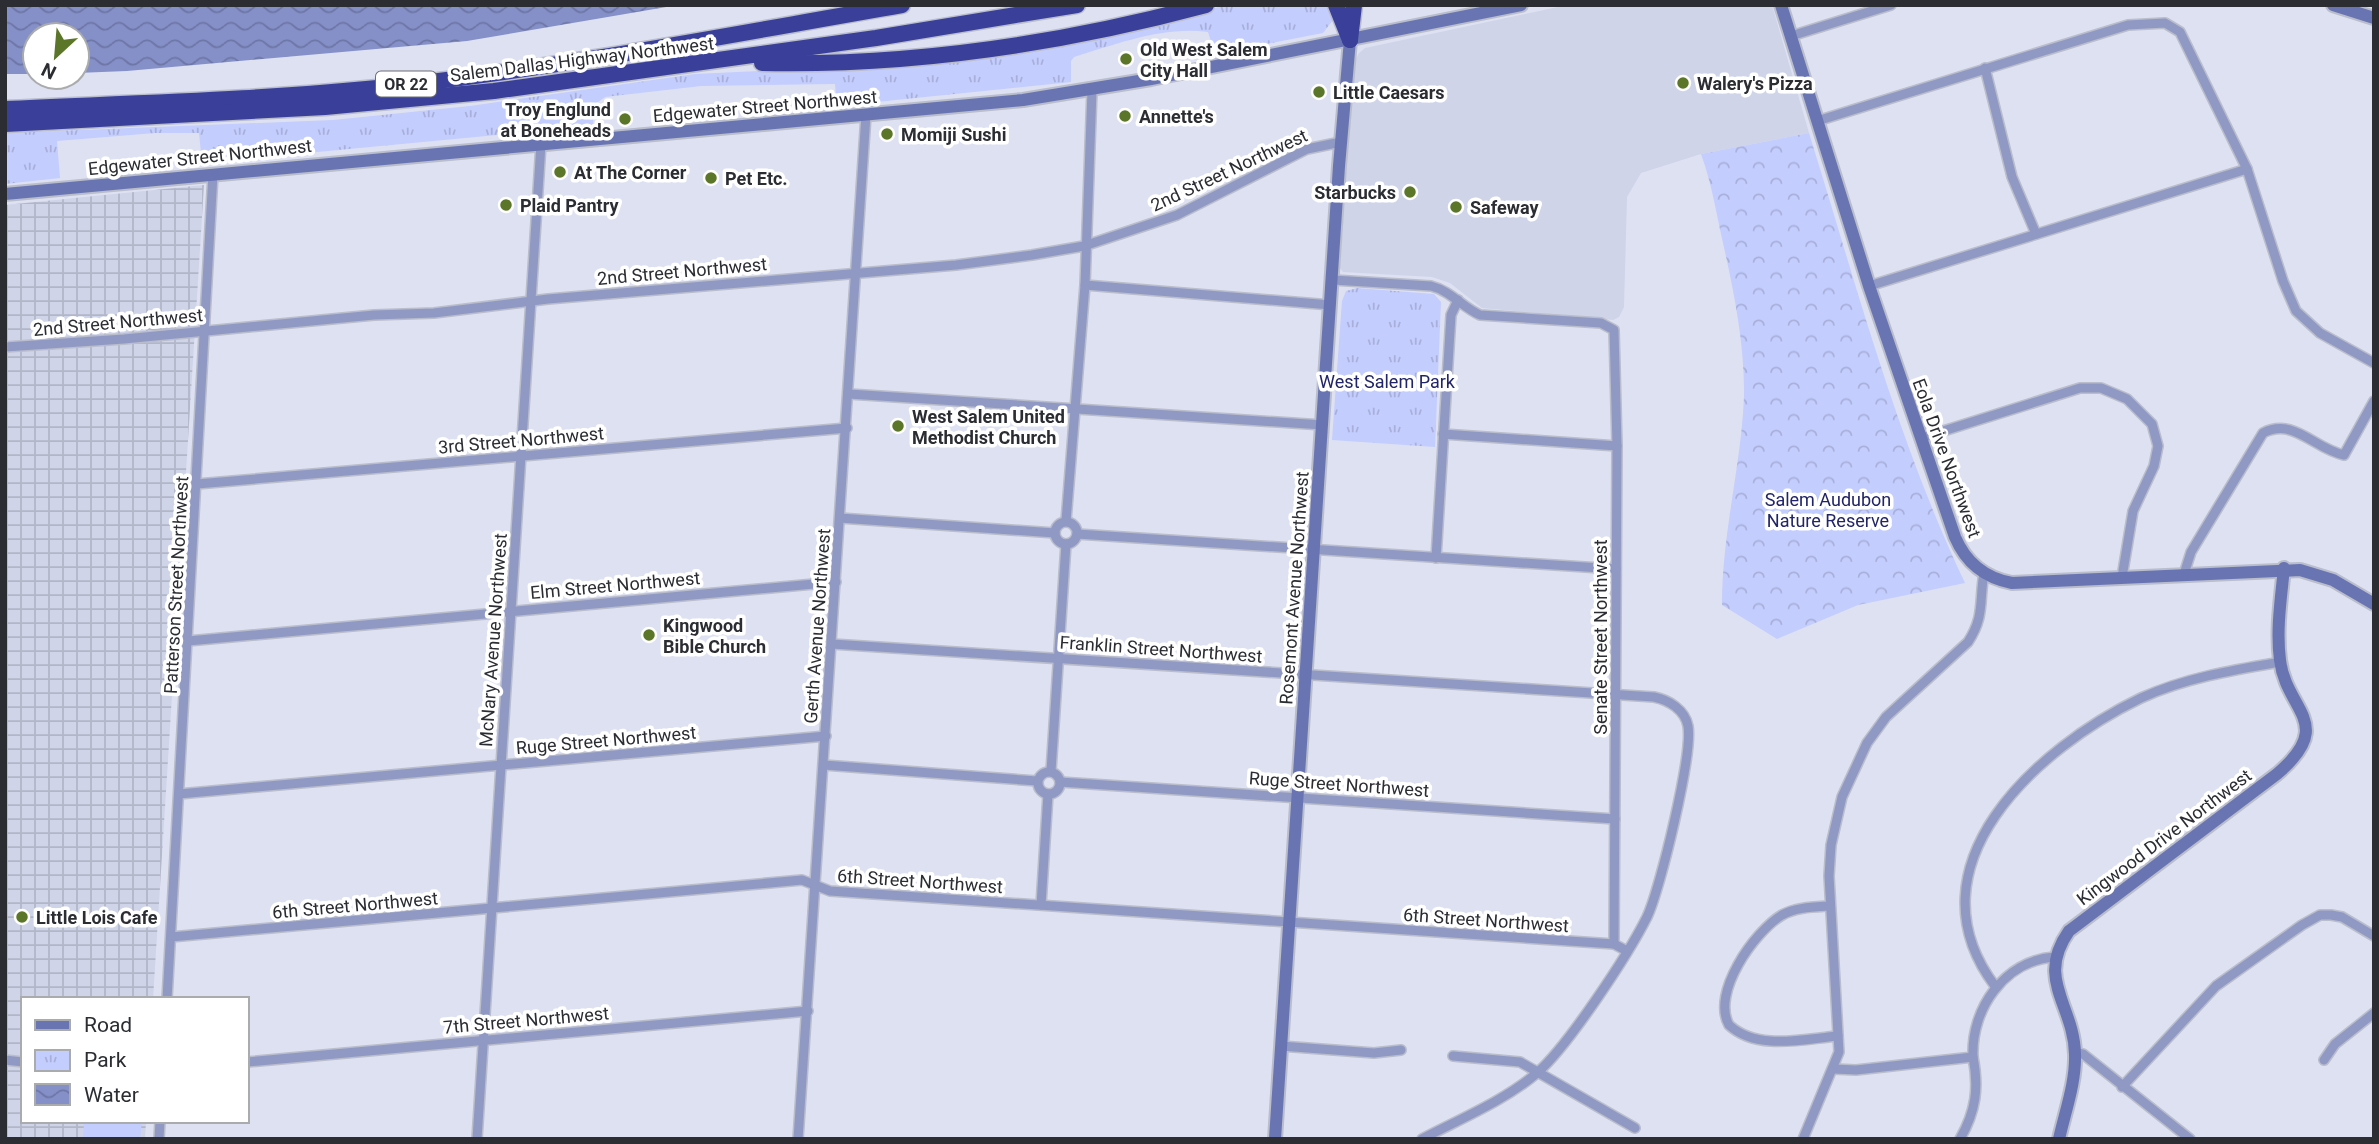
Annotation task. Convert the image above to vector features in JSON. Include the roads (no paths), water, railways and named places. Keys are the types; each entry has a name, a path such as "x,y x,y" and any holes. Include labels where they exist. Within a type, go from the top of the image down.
{"highway":[{"name":"Salem Dallas Highway Northwest","path":"5,109 240,98 393,86 530,67 902,5"},
{"name":"Salem Dallas Highway Northwest","path":"5,124 405,101 714,62 1077,5"},
{"name":"OR 22","path":"714,62 874,61 976,53 1066,39 1206,5"},
{"path":"1336,5 1350,40"},
{"path":"1350,40 1354,5"}],"main road":[{"name":"Edgewater Street Northwest","path":"5,194 866,115 1092,90 1521,5"},
{"name":"Eola Drive Northwest","path":"1781,5 1869,286 1959,547 1984,573 2012,583 2284,569 2314,573 2333,580 2374,604"},
{"path":"2333,5 2374,18"},
{"name":"Rosemont Avenue Northwest","path":"1275,1139 1350,40"},
{"name":"Kingwood Drive Northwest","path":"2054,957 2069,931 2277,774 2296,756 2303,742 2305,719 2280,662 2284,569"},
{"path":"2054,957 2054,977 2075,1052 2059,1139"}],"street":[{"path":"1791,36 1891,5"},
{"path":"1817,121 2128,25 2165,23 2180,32 2188,44 2247,169 2283,281 2297,311 2320,333 2374,363"},
{"path":"1985,68 2012,177 2036,234"},
{"path":"1066,521 1085,285 1084,246 1092,90"},
{"name":"Gerth Avenue Northwest","path":"798,1139 866,115"},
{"name":"2nd Street Northwest","path":"5,347 205,332 857,271 956,265 1084,246 1177,215 1307,149 1341,142"},
{"name":"McNary Avenue Northwest","path":"477,1139 541,144"},
{"path":"1869,286 2247,169"},
{"name":"Patterson Street Northwest","path":"167,997 213,174"},
{"path":"1333,280 1431,286 1444,289 1458,300 1451,316 1436,558"},
{"path":"1085,285 1331,305"},
{"name":"Senate Street Northwest","path":"1458,300 1480,315 1601,323 1614,330 1617,446 1614,944"},
{"path":"1921,438 2080,388 2101,388 2127,399 2152,424 2158,446 2154,466 2133,511 2122,577"},
{"path":"849,394 1323,425"},
{"path":"2184,573 2191,552 2263,432 2274,427 2288,427 2344,455 2374,401"},
{"name":"3rd Street Northwest","path":"197,484 847,428"},
{"path":"1443,434 1617,446"},
{"path":"840,517 1055,533"},
{"path":"1066,521 1072,523 1077,534 1072,542 1066,544 1056,538 1055,533 1060,523 1066,521"},
{"path":"1077,534 1616,569"},
{"path":"1037,782 1039,789 1048,794 1055,792 1060,782 1051,771 1066,544"},
{"path":"1803,1139 1839,1052 1830,905 1831,845 1842,797 1855,766 1886,717 1968,642 1982,615 1984,573"},
{"name":"Elm Street Northwest","path":"188,641 836,582"},
{"name":"Franklin Street Northwest","path":"832,644 1664,699 1679,709 1688,726 1684,764 1661,883 1646,920 1627,951"},
{"path":"1995,986 1979,965 1969,942 1964,917 1965,894 1973,858 1985,832 2017,787 2069,741 2143,698 2215,674 2280,662"},
{"name":"Ruge Street Northwest","path":"179,794 826,736"},
{"path":"824,765 1037,782"},
{"path":"1037,782 1044,772 1051,771"},
{"name":"Ruge Street Northwest","path":"1060,782 1615,819"},
{"path":"1041,905 1048,794"},
{"name":"6th Street Northwest","path":"171,937 802,880 830,891 1614,944 1627,951"},
{"path":"1830,905 1784,914 1759,933 1731,981 1724,1004 1729,1025 1751,1039 1767,1041 1838,1036"},
{"path":"2122,1087 2216,986 2302,925 2320,915 2331,915 2342,917 2374,936"},
{"path":"1422,1139 1489,1104 1537,1073 1578,1023 1627,951"},
{"path":"1960,1139 1973,1111 1978,1090 1973,1056 1975,1023 1995,986 2039,958 2054,957"},
{"name":"7th Street Northwest","path":"248,1062 808,1011"},
{"path":"2324,1060 2335,1045 2374,1013"},
{"path":"1281,1046 1374,1053 1401,1051"},
{"path":"2075,1052 2083,1054 2190,1139"},
{"path":"1453,1056 1520,1062 1635,1128"},
{"path":"1834,1069 1856,1070 1973,1056"}],"water":[{"path":"5,5 678,5 467,41 91,72 91,21 21,21 21,74 5,74"}],"place":[{"name":"Old West Salem City Hall","path":"1126,59"},
{"name":"Walery's Pizza","path":"1683,83"},
{"name":"Little Caesars","path":"1319,92"},
{"name":"Annette's","path":"1125,116"},
{"name":"Troy Englund at Boneheads","path":"625,119"},
{"name":"Momiji Sushi","path":"887,134"},
{"name":"At The Corner","path":"560,172"},
{"name":"Pet Etc.","path":"711,178"},
{"name":"Starbucks","path":"1410,192"},
{"name":"Plaid Pantry","path":"506,205"},
{"name":"Safeway","path":"1456,207"},
{"name":"West Salem United Methodist Church","path":"898,426"},
{"name":"Kingwood Bible Church","path":"649,635"},
{"name":"Little Lois Cafe","path":"22,917"}],"park label":[{"name":"West Salem Park","path":"1387,381"},
{"name":"Salem Audubon Nature Reserve","path":"1828,509"}]}
